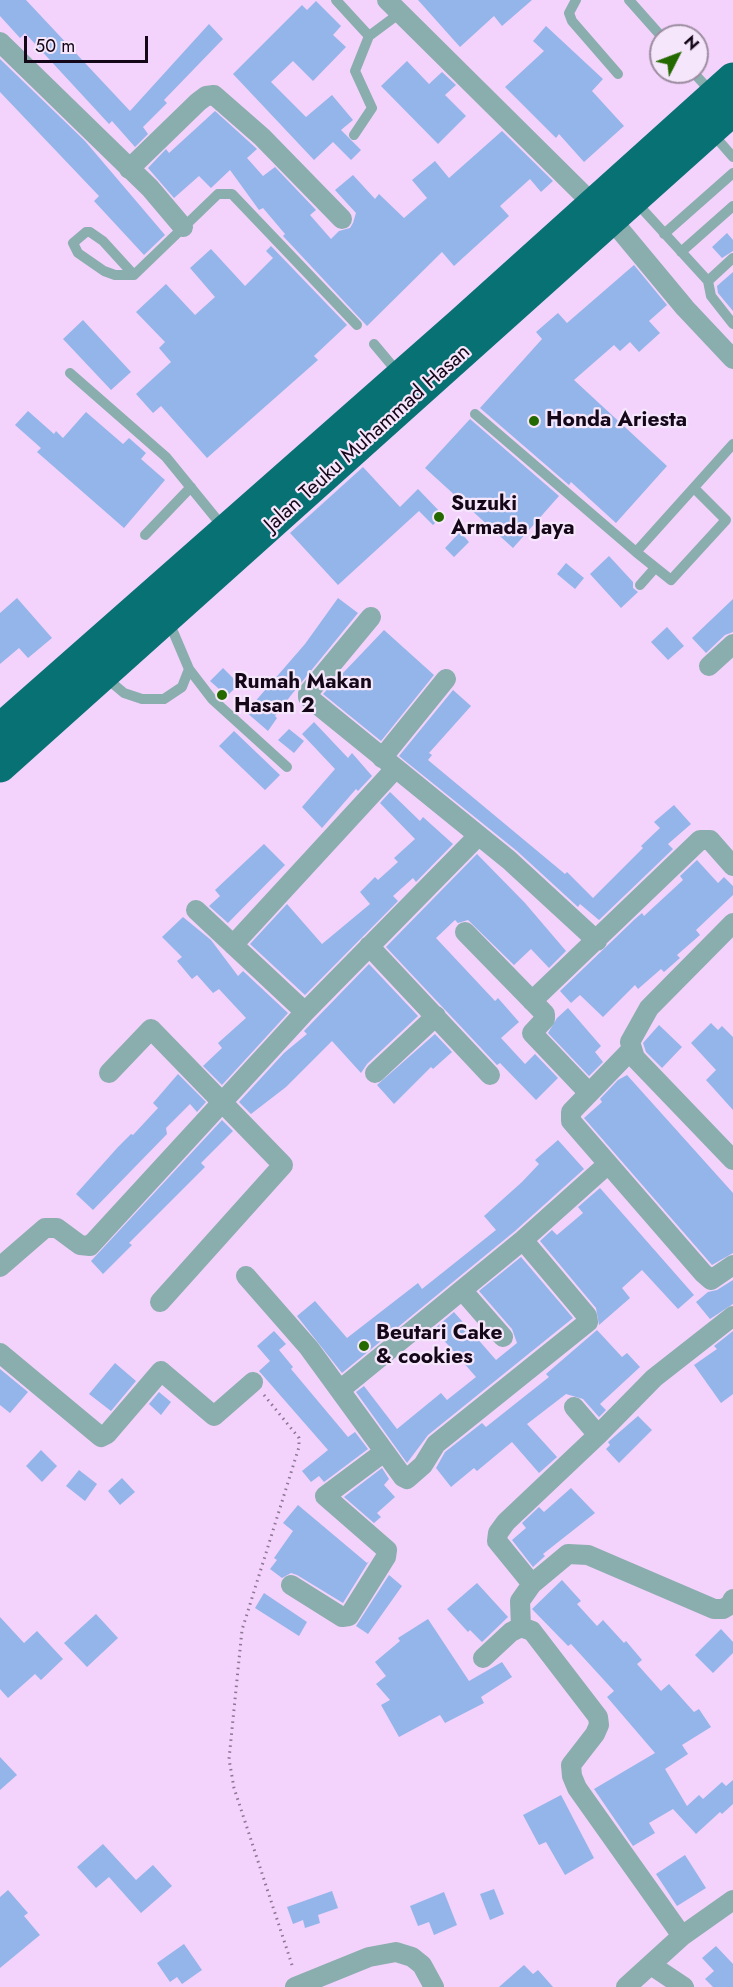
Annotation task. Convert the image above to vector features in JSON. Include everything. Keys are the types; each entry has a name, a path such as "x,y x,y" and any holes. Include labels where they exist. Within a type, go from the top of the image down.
{"highway":[{"name":"Jalan Teuku Muhammad Hasan","path":"0,766 84,681 226,530 461,324 533,274 613,207 723,104"},
{"name":"Jalan Teuku Muhammad Hasan","path":"0,730 84,681 167,619 442,377 533,274"}],"street":[{"path":"394,7 613,207 686,308 733,359"},
{"path":"0,42 66,104 183,227"},
{"path":"129,169 198,102 206,96 214,96 262,137 342,219"},
{"path":"371,617 308,695 509,860 597,941"},
{"path":"709,666 733,644"},
{"path":"233,945 388,763 446,679"},
{"path":"0,1267 45,1228 57,1227 80,1245 90,1246 305,1012 478,836"},
{"path":"532,1001 703,838 710,840 733,866"},
{"path":"196,910 305,1012"},
{"path":"733,923 649,1008 632,1035 631,1050 635,1058 733,1160"},
{"path":"465,932 546,1017 534,1029 534,1034 589,1093"},
{"path":"369,946 490,1075"},
{"path":"375,1073 436,1016"},
{"path":"109,1073 151,1029 283,1166 160,1302"},
{"path":"631,1050 569,1116 608,1164 711,1280 733,1265"},
{"path":"340,1390 523,1240 608,1164"},
{"path":"246,1276 309,1348 384,1452 407,1479 423,1465 436,1444 587,1325 587,1316 523,1240"},
{"path":"462,1290 503,1337"},
{"path":"532,1584 499,1545 498,1533 506,1522 672,1362 733,1316"},
{"path":"0,1353 101,1437 107,1434 161,1371 214,1416 254,1382"},
{"path":"574,1407 598,1435"},
{"path":"291,1585 342,1617 349,1616 386,1557 387,1550 325,1496 384,1452"},
{"path":"521,1627 520,1601 532,1584 568,1554 579,1552 714,1609 723,1609 730,1605 733,1599"},
{"path":"483,1658 512,1632 521,1627 532,1631 598,1717 599,1725 595,1734 571,1765 572,1776 577,1788 682,1936"},
{"path":"626,1987 682,1936 733,1900"},
{"path":"297,1986 369,1957 396,1952 412,1957 422,1965 434,1987"},
{"path":"651,1965 684,1987"}],"lane":[{"path":"336,0 369,36"},
{"path":"576,0 569,13 572,21 618,74"},
{"path":"629,0 650,24"},
{"path":"354,135 372,108 355,71 369,36 394,7"},
{"path":"704,84 723,104 733,156"},
{"path":"664,234 733,173"},
{"path":"134,274 103,241 90,232 86,232 73,243 78,253 104,271 115,275 134,274 218,194 232,194 357,325"},
{"path":"681,252 733,206"},
{"path":"613,207 664,234 708,281 711,297 733,324"},
{"path":"708,281 733,258"},
{"path":"374,344 400,376"},
{"path":"70,373 155,445 226,530"},
{"path":"475,414 636,552 672,579 726,520 694,488"},
{"path":"636,552 733,444"},
{"path":"145,535 191,487"},
{"path":"640,585 655,567"},
{"path":"167,619 189,669 212,699 287,767"},
{"path":"84,681 142,699 157,699 171,696 182,687 189,669"}],"path":[{"path":"254,1382 299,1438 299,1447 242,1630 229,1759 234,1788 297,1986"}],"building":[{"path":"0,0 26,0 130,111 209,24 223,39 164,100 167,103 143,127 148,134 135,147 112,121 109,124 25,33 20,38 0,16"},
{"path":"418,0 532,0 502,26 494,16 460,47"},
{"path":"316,1 341,26 333,35 346,47 313,81 293,61 271,82 306,117 332,95 353,120 341,130 361,150 351,160 333,142 314,160 233,74 302,5 307,10"},
{"path":"546,26 603,79 592,91 624,126 584,162 559,134 556,138 505,87 544,51 533,41"},
{"path":"0,59 85,141 165,235 144,255 94,201 99,196 0,92"},
{"path":"407,61 429,84 442,72 456,85 445,95 466,116 438,144 381,86"},
{"path":"215,111 257,149 247,158 263,176 275,167 316,210 310,215 331,239 339,231 350,228 353,223 356,213 335,190 353,175 375,199 379,194 404,218 427,198 412,180 435,161 449,178 502,131 553,181 541,192 530,179 500,206 509,216 454,266 442,252 367,326 283,236 285,234 263,208 259,210 230,170 211,188 199,176 174,198 148,168 166,149 169,153"},
{"path":"727,233 733,240 733,251 722,258 712,247"},
{"path":"271,246 347,325 314,356 318,360 207,458 161,406 153,413 136,394 171,362 159,348 165,342 136,312 166,284 195,315 215,297 190,268 211,249 245,286 273,258 266,251"},
{"path":"634,265 667,305 649,321 660,333 639,352 630,342 620,351 614,345 574,380 667,466 616,523 571,482 569,485 480,408 542,339 536,332 558,313 567,323"},
{"path":"733,272 733,311 718,293 717,286"},
{"path":"83,320 131,372 111,390 63,339"},
{"path":"28,411 54,434 56,431 63,438 86,412 123,444 129,438 146,453 141,459 165,480 124,528 37,452 41,448 15,425"},
{"path":"470,419 559,496 513,548 425,468"},
{"path":"363,467 400,507 418,489 443,515 433,525 419,511 338,585 290,533"},
{"path":"460,532 469,542 454,557 445,548"},
{"path":"609,556 633,582 633,588 638,592 621,608 590,574"},
{"path":"566,563 584,578 575,589 557,574"},
{"path":"17,598 52,638 28,658 19,648 0,664 0,613"},
{"path":"338,598 358,613 275,716 277,718 268,731 246,712 305,644"},
{"path":"733,599 733,632 725,635 706,653 692,638"},
{"path":"667,627 684,646 668,660 651,642"},
{"path":"384,630 434,675 381,741 323,694"},
{"path":"223,668 239,684 227,696 210,681"},
{"path":"453,690 471,706 429,753 432,755 428,760 565,874 567,872 593,898 643,848 641,846 660,828 654,822 674,805 691,824 668,844 673,849 599,920 580,904 578,907 517,851 399,756"},
{"path":"314,722 348,758 352,753 372,776 358,791 356,789 322,828 302,807 335,769 302,734"},
{"path":"289,729 304,741 294,753 278,740"},
{"path":"234,731 280,775 265,790 219,746"},
{"path":"390,792 420,821 423,817 453,844 416,882 413,878 393,896 398,901 305,995 250,944 287,904 322,944 370,904 360,892 375,877 378,880 398,862 394,858 415,839 380,803"},
{"path":"264,844 285,865 228,923 209,906 220,896 215,890"},
{"path":"477,854 525,903 566,951 549,968 531,949 514,965 468,920 458,923 455,920 436,938 495,1001 498,998 519,1022 501,1038 525,1064 535,1054 558,1078 536,1100 500,1063 497,1065 386,947"},
{"path":"697,860 718,883 724,877 733,886 733,895 696,930 700,935 677,955 680,958 664,972 661,969 638,989 635,985 603,1017 580,995 571,1003 560,991 635,919 642,913 644,916 683,880 680,876"},
{"path":"183,917 211,940 238,976 243,971 288,1013 222,1085 203,1066 222,1048 218,1043 246,1018 219,989 213,993 197,975 192,979 177,961 182,957 162,937"},
{"path":"369,964 418,1016 367,1064 361,1073 332,1041 286,1087 251,1114 239,1102 284,1053 307,1034 304,1031"},
{"path":"568,1008 601,1046 595,1052 603,1062 589,1076 548,1033 557,1018"},
{"path":"711,1023 718,1030 722,1026 733,1037 733,1110 706,1080 716,1070 691,1043"},
{"path":"659,1025 682,1047 662,1068 646,1052 643,1043"},
{"path":"435,1034 452,1052 433,1069 431,1067 394,1104 377,1085"},
{"path":"178,1074 206,1102 197,1112 190,1104 166,1128 167,1134 93,1210 76,1194 118,1147 131,1134 133,1135 158,1108 153,1103"},
{"path":"627,1075 733,1193 733,1253 712,1265 584,1118 602,1102 600,1099 618,1080"},
{"path":"222,1120 233,1131 201,1163 205,1167 129,1243 132,1245 103,1274 91,1261"},
{"path":"558,1140 584,1169 515,1231 342,1373 297,1316 315,1301 347,1338 418,1283 422,1289 496,1230 484,1216 522,1182 539,1164 535,1160"},
{"path":"600,1188 694,1295 678,1309 642,1270 622,1288 630,1298 599,1325 596,1308 540,1241 552,1230 557,1235 583,1213 578,1207"},
{"path":"521,1257 573,1318 428,1435 407,1463 356,1392 364,1386 397,1429 441,1393 447,1400 476,1377 434,1329 454,1312 496,1360 517,1343 512,1329 479,1291"},
{"path":"733,1280 733,1304 710,1319 696,1302 708,1292 717,1290"},
{"path":"597,1330 622,1357 627,1353 640,1367 600,1404 606,1410 599,1417 583,1399 566,1394 527,1424 557,1457 539,1473 512,1442 477,1471 474,1468 451,1487 436,1468 445,1452 482,1423 486,1427 549,1377 546,1374"},
{"path":"274,1331 286,1344 279,1350 293,1367 291,1369 348,1437 355,1432 368,1449 324,1482 319,1476 311,1482 302,1471 328,1450 259,1371 270,1361 257,1346"},
{"path":"733,1331 733,1394 721,1403 694,1365 717,1349 714,1346"},
{"path":"115,1363 136,1381 111,1411 89,1394"},
{"path":"0,1369 28,1392 10,1413 0,1405"},
{"path":"159,1392 171,1402 161,1415 149,1404"},
{"path":"638,1416 652,1430 619,1463 606,1449 610,1445 608,1442"},
{"path":"41,1450 57,1466 42,1482 26,1466"},
{"path":"382,1468 389,1479 384,1485 395,1497 377,1513 381,1517 374,1523 344,1497"},
{"path":"79,1470 97,1484 85,1501 66,1486"},
{"path":"122,1478 135,1492 120,1505 108,1491"},
{"path":"571,1488 595,1513 543,1554 545,1556 533,1567 512,1540 526,1528 522,1523 539,1507 544,1512"},
{"path":"298,1505 367,1563 369,1561 343,1603 297,1575 291,1573 282,1578 270,1569 277,1560 274,1558 293,1531 283,1523"},
{"path":"389,1575 402,1586 368,1634 356,1626"},
{"path":"562,1580 581,1601 577,1604 597,1626 603,1620 624,1643 626,1641 642,1660 637,1664 661,1691 669,1684 694,1712 699,1709 711,1727 682,1745 688,1754 665,1769 687,1806 699,1795 703,1799 722,1782 726,1786 733,1780 733,1804 722,1814 720,1812 696,1834 673,1809 649,1823 655,1833 633,1846 594,1789 655,1753 607,1697 614,1691 571,1644 568,1646 532,1609"},
{"path":"477,1583 508,1617 482,1642 470,1630 468,1632 447,1609"},
{"path":"264,1593 307,1622 299,1636 255,1608"},
{"path":"96,1614 118,1638 87,1667 64,1643"},
{"path":"0,1617 24,1643 37,1631 63,1659 41,1680 35,1674 8,1698 0,1689"},
{"path":"428,1619 469,1681 502,1662 512,1677 481,1697 484,1703 445,1723 440,1715 399,1737 381,1705 390,1700 376,1684 386,1676 375,1662 400,1641 398,1638"},
{"path":"721,1629 733,1642 733,1653 713,1673 695,1655"},
{"path":"0,1757 17,1775 0,1790"},
{"path":"561,1795 594,1858 565,1875 546,1842 539,1845 523,1815"},
{"path":"103,1844 136,1880 153,1865 172,1886 141,1913 109,1877 96,1888 77,1867"},
{"path":"685,1855 706,1888 677,1906 656,1874"},
{"path":"494,1889 504,1914 490,1920 480,1894"},
{"path":"8,1890 28,1913 24,1916 40,1935 0,1968 0,1897"},
{"path":"332,1891 338,1908 318,1915 320,1923 305,1928 303,1920 293,1924 287,1907"},
{"path":"444,1892 457,1925 434,1935 429,1922 418,1926 410,1906"},
{"path":"184,1944 202,1970 182,1984 177,1977 170,1982 157,1963"},
{"path":"716,1946 733,1964 733,1987 713,1987 705,1979 714,1971 702,1958"},
{"path":"524,1965 533,1974 538,1970 553,1987 499,1987"}],"place":[{"name":"Honda Ariesta","path":"534,421"},
{"name":"Suzuki Armada Jaya","path":"439,517"},
{"name":"Rumah Makan Hasan 2","path":"222,695"},
{"name":"Beutari Cake & cookies","path":"364,1346"}]}
